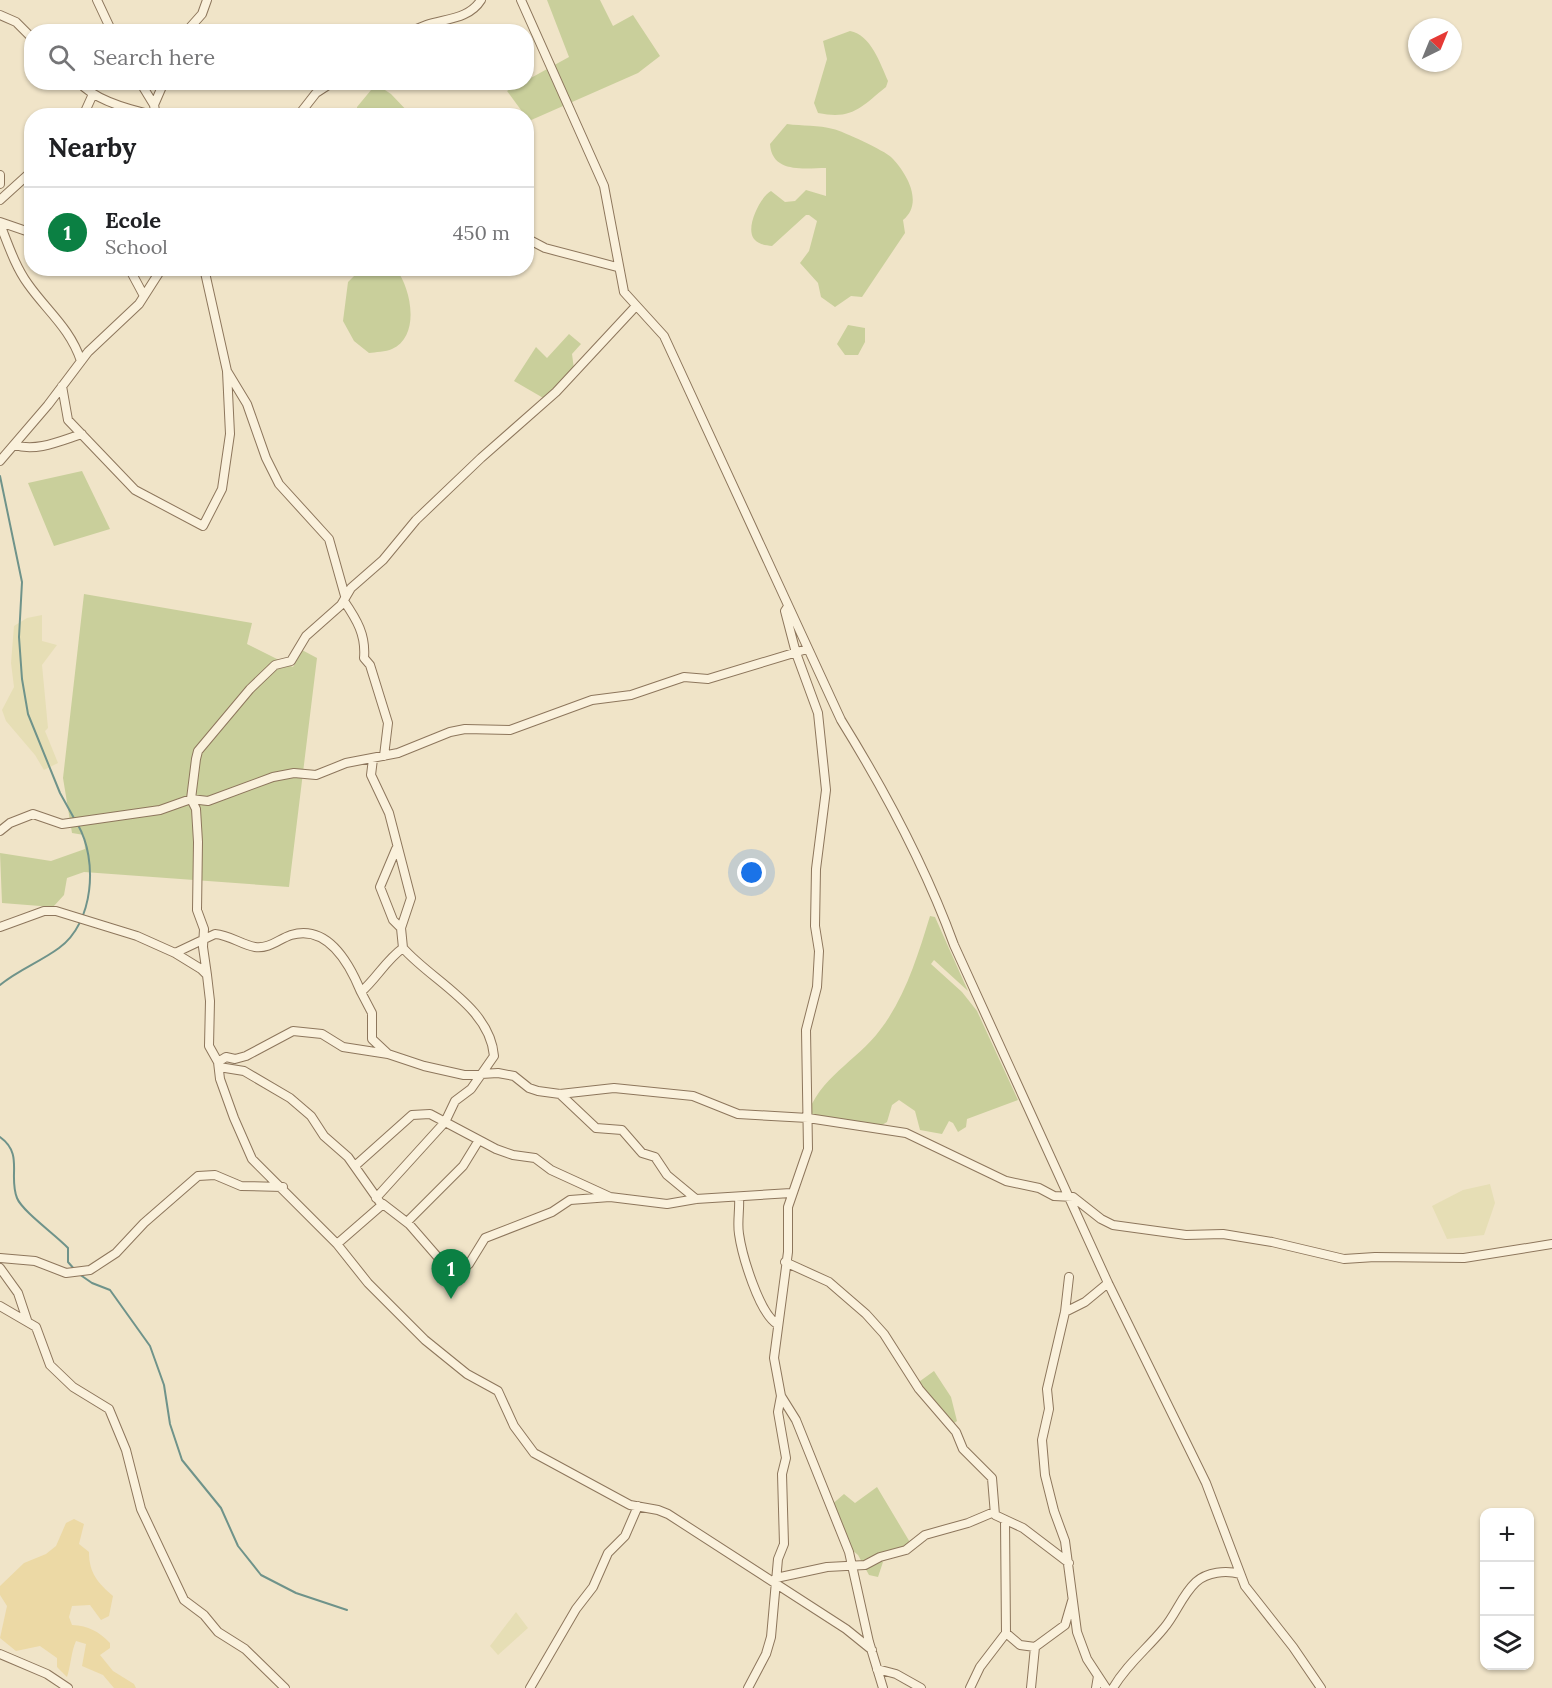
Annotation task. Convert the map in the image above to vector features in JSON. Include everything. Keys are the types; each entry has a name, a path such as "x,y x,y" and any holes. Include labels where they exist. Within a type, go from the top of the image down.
{"street":[{"path":"97,0 108,24"},
{"path":"193,24 202,14 207,0"},
{"path":"436,24 475,9 481,0"},
{"path":"521,0 532,24"},
{"path":"0,15 16,22 24,30"},
{"path":"534,28 578,122 604,186 617,267 624,292 664,336 841,720 865,758 939,903 954,945 1108,1283 1206,1483 1240,1574 1252,1598 1293,1647 1319,1687"},
{"path":"88,90 125,108"},
{"path":"145,90 155,108"},
{"path":"154,105 161,90"},
{"path":"304,108 321,90"},
{"path":"87,108 93,94"},
{"path":"0,175 0,184"},
{"path":"0,198 24,178"},
{"path":"0,223 24,230"},
{"path":"0,223 23,276 64,325 75,343 81,361"},
{"path":"534,242 545,248 617,267"},
{"path":"133,276 144,296"},
{"path":"0,461 81,361 124,320 157,276"},
{"path":"62,386 65,415 135,490 172,511 187,515 203,526 222,489 230,434 227,371 206,276"},
{"path":"636,306 551,396 511,430 416,520 383,560 306,636 291,661 275,665 250,689 198,751 191,799 195,809 198,842 197,910 204,937 202,947 210,1001 209,1042 218,1064 220,1079 249,1153 337,1244 368,1283 425,1340 467,1374 498,1391 514,1426 534,1453 618,1500 668,1514 776,1582 846,1629 872,1650"},
{"path":"227,371 247,404 266,458 279,484 328,539 344,598 365,641 364,658 370,665 388,723 384,756"},
{"path":"14,445 25,448 51,444 82,434"},
{"path":"748,1688 766,1654 771,1637 777,1559 784,1544 782,1474 786,1458 778,1412 781,1396 774,1358 791,1193 808,1149 806,1030 818,987 819,951 815,926 816,869 826,790 818,713 796,653 785,611 788,607"},
{"path":"0,831 10,823 33,814 62,824 160,810 191,799 208,801 273,777 294,774 316,775 346,763 398,753 450,732 465,729 510,730 592,700 631,695 684,677 708,679 807,649"},
{"path":"373,759 371,775 389,813 396,848 411,898 400,928 403,948 475,1014 486,1029 494,1056 471,1089 455,1101 445,1122 376,1198"},
{"path":"396,848 380,887 393,920 400,928"},
{"path":"0,927 44,911 56,911 137,936 176,953 207,975"},
{"path":"176,953 204,937 223,934 255,947 299,934 324,940 341,953 372,1013 372,1039 388,1054"},
{"path":"361,992 371,983 390,957 403,948"},
{"path":"218,1064 226,1058 235,1059 246,1056 293,1031 322,1034 343,1047 388,1054 464,1075 498,1073 514,1076 529,1088 560,1094 614,1088 693,1096 738,1114 808,1118 906,1133 1006,1181 1039,1188 1054,1196 1069,1197 1113,1225 1186,1235 1223,1234 1272,1242 1344,1259 1464,1258 1552,1244"},
{"path":"218,1064 244,1071 290,1098 311,1116 324,1136 356,1165 376,1198 407,1222 442,1262 463,1269 469,1264 484,1238 552,1212 570,1200 610,1197 667,1204 696,1199 791,1193"},
{"path":"560,1094 596,1128 622,1130 642,1153 655,1157 667,1175 696,1199"},
{"path":"356,1165 412,1114 430,1114 513,1155 535,1158 551,1170 610,1197"},
{"path":"407,1222 464,1166 480,1140"},
{"path":"0,1258 34,1261 66,1273 90,1270 116,1253 144,1223 198,1176 215,1175 241,1186 283,1187"},
{"path":"739,1197 738,1231 745,1259 762,1305 777,1324"},
{"path":"337,1244 383,1204"},
{"path":"785,1262 830,1282 866,1314 884,1334 919,1389 956,1432 963,1449 992,1478 994,1512 1005,1521 1023,1528 1069,1563"},
{"path":"0,1268 18,1293 27,1320"},
{"path":"1069,1277 1065,1312 1054,1351 1047,1389 1049,1410 1042,1440 1046,1483 1065,1541 1072,1600 1082,1648 1106,1688"},
{"path":"1065,1312 1085,1302 1108,1283"},
{"path":"0,1306 27,1320 38,1330 48,1361 60,1375 79,1392 109,1409 126,1450 141,1509 184,1600 204,1615 218,1632 245,1649 285,1688"},
{"path":"781,1396 796,1420 815,1473 839,1525 883,1688"},
{"path":"530,1688 576,1609 593,1587 608,1553 625,1536 638,1506"},
{"path":"776,1582 827,1567 852,1567 906,1550 925,1535 945,1527 968,1523 994,1512"},
{"path":"970,1688 980,1667 1006,1633 1005,1521"},
{"path":"1113,1688 1125,1668 1165,1628 1196,1581 1207,1575 1227,1571 1240,1574"},
{"path":"1006,1633 1020,1645 1035,1647 1065,1625 1072,1600"},
{"path":"1031,1688 1035,1647"},
{"path":"0,1654 47,1674 68,1688"},
{"path":"877,1669 896,1674 921,1688"},
{"path":"1096,1688 1098,1676"}],"shaded area":[{"path":"42,615 42,641 57,645 42,665 48,728 45,731 58,763 44,770 35,755 6,721 2,710 14,687 11,663 14,626 27,618"},
{"path":"1490,1184 1495,1203 1484,1235 1447,1239 1432,1206 1463,1190"},
{"path":"516,1612 528,1628 498,1655 490,1646"}],"green space":[{"path":"547,0 600,0 613,26 633,15 660,56 638,73 534,119 534,108 519,108 507,91 534,90 534,76 569,57"},
{"path":"850,31 864,38 874,51 888,81 886,87 856,110 840,115 818,113 814,103 827,59 823,41"},
{"path":"371,90 385,90 404,108 357,108"},
{"path":"787,124 833,129 873,146 891,157 903,171 911,188 912,205 903,220 905,233 862,297 851,296 835,307 821,297 818,283 800,263 809,251 817,221 806,215 772,246 758,242 752,234 751,228 755,213 762,199 771,191 785,202 795,201 806,190 826,196 826,168 800,168 783,165 772,154 770,144"},
{"path":"354,276 400,276 406,288 410,311 407,334 401,343 390,350 369,353 354,341 343,321 348,282"},
{"path":"848,325 865,328 865,342 858,355 845,355 837,344"},
{"path":"569,334 581,344 572,354 574,369 545,399 514,381 536,347 547,358"},
{"path":"82,471 110,529 54,546 28,483"},
{"path":"84,594 252,623 247,644 293,667 302,650 317,658 289,887 84,872 67,878 64,895 53,907 2,903 0,853 51,861 85,849 84,835 72,833 63,778"},
{"path":"930,916 935,917 968,991 934,960 931,964 962,992 977,1011 1018,1100 967,1119 966,1127 958,1132 953,1123 949,1121 942,1134 920,1130 915,1111 899,1100 892,1105 887,1122 875,1129 807,1117 820,1091 871,1041 889,1018 910,976"},
{"path":"934,1371 951,1397 957,1421 950,1426 916,1384"},
{"path":"877,1487 911,1544 877,1557 883,1562 878,1577 869,1575 858,1555 851,1549 830,1506 844,1494 855,1503"}],"sand":[{"path":"74,1519 84,1524 79,1544 89,1552 93,1572 113,1596 109,1616 101,1620 90,1605 72,1606 69,1617 72,1625 93,1630 110,1643 110,1648 100,1655 113,1671 134,1684 136,1688 114,1688 103,1675 82,1666 86,1644 76,1641 67,1677 57,1667 57,1658 40,1646 16,1651 0,1638 7,1606 0,1595 0,1586 24,1563 46,1554 56,1546 66,1523"}],"waterway":[{"path":"0,476 22,582 19,637 22,679 28,714 60,793 75,820"},
{"path":"0,985 59,948 71,937 80,923 86,907 90,873 88,855 78,825"},
{"path":"0,1137 12,1151 14,1158 17,1198 26,1210 68,1248 68,1262 75,1270"},
{"path":"79,1274 92,1283 110,1290 150,1346 164,1385 170,1424 182,1460 221,1508 238,1546 261,1575 296,1593 347,1610"}],"place":[{"name":"Ecole","path":"451,1299"}]}
